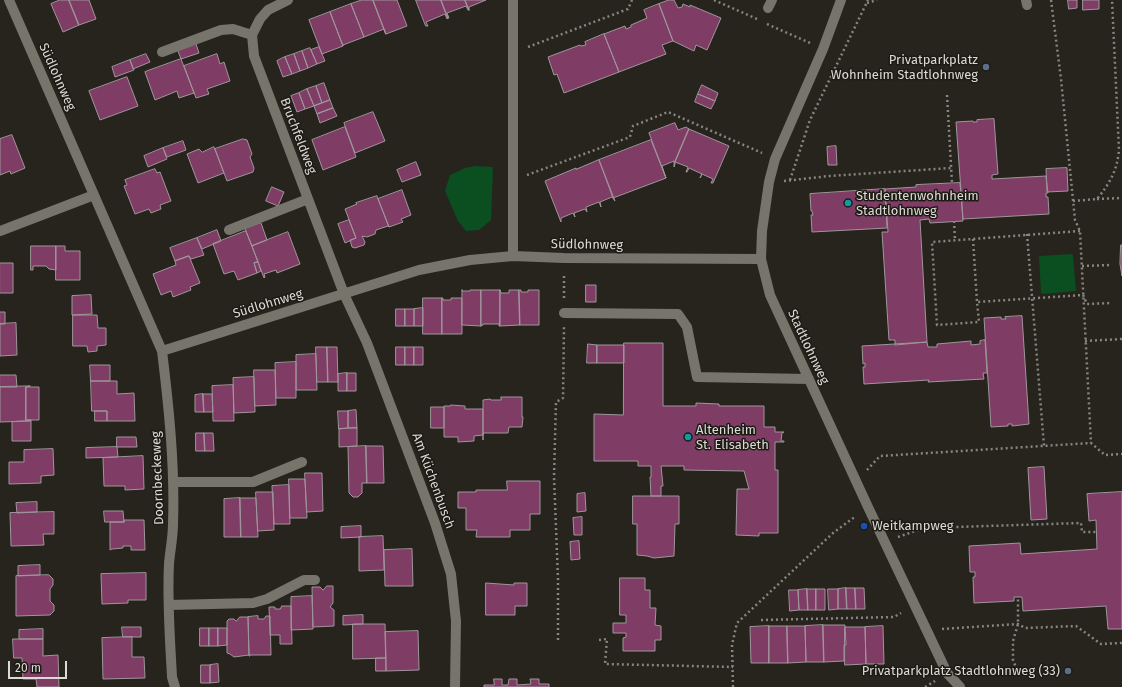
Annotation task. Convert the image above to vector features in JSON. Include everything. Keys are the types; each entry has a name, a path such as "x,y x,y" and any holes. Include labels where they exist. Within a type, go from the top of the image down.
{"street":[{"name":"Südlohnweg","path":"9,0 162,351 419,270 470,260 513,256 564,258 761,259"},
{"path":"162,52 221,30 233,29 252,35 260,19 268,10 288,0"},
{"path":"513,0 513,256"},
{"name":"Stadtlohnweg","path":"841,0 823,49 775,159 762,231 761,259 770,295 868,507 947,673 960,687"},
{"name":"Bruchfeldweg","path":"252,35 254,56 344,294"},
{"path":"0,231 94,195"},
{"path":"229,230 308,199"},
{"name":"Am Küchenbusch","path":"344,294 367,343 435,523 451,574 456,621 455,687"},
{"path":"564,313 678,314 687,327 697,377 809,379"},
{"name":"Doornbeckeweg","path":"162,351 167,393 173,482 173,525 169,563 169,605 172,676 175,687"},
{"path":"173,482 254,482 302,462"},
{"path":"169,605 253,603 267,599 304,580 315,580"}],"path":[{"path":"514,53 628,9 632,0"},
{"path":"790,180 810,120 867,1 877,0"},
{"path":"1050,0 1061,79 1075,220 1080,231 1091,443"},
{"path":"1097,199 1107,187 1118,164 1119,150 1112,0"},
{"path":"947,95 952,183"},
{"path":"513,181 630,137 633,126 668,112 775,159"},
{"path":"770,182 829,176 951,168"},
{"path":"1073,201 1122,198"},
{"path":"954,221 955,240"},
{"path":"973,239 979,322 938,325 932,242 1080,231"},
{"path":"1027,234 1044,446"},
{"path":"558,640 558,579 554,477 556,402 563,398 564,258"},
{"path":"1082,266 1112,265"},
{"path":"977,302 1083,295"},
{"path":"1083,295 1087,304 1112,303"},
{"path":"1085,340 1122,339"},
{"path":"856,481 880,456 1091,443 1105,455 1122,454"},
{"path":"733,687 732,645 737,624 833,533 868,507"},
{"path":"884,541 924,528 1081,523 1082,532 1096,532"},
{"path":"1017,670 1012,660 1013,641 1018,624 1018,597"},
{"path":"761,620 894,616 915,606"},
{"path":"926,630 1018,624 1025,628 1076,626 1101,644 1122,643"},
{"path":"599,640 607,639 605,664 733,667"}],"green space":[{"path":"475,166 493,167 491,220 479,230 466,231 458,221 445,191 450,175 465,168"},
{"path":"1072,254 1076,291 1041,293 1039,256"}],"building":[{"path":"60,0 69,0 79,25 63,32 51,4"},
{"path":"69,0 89,0 96,19 79,25"},
{"path":"362,0 373,0 386,34 384,29 364,37 351,4"},
{"path":"373,0 397,0 407,26 386,34"},
{"path":"416,0 441,0 448,18 447,19 445,14 426,22 428,26 426,26"},
{"path":"441,0 465,0 469,10 466,6 447,13 448,18"},
{"path":"465,0 486,0 469,7 469,10"},
{"path":"669,0 674,0 678,8 682,7 683,4 690,7 690,5 721,18 707,50 696,45 694,51 673,41 659,4"},
{"path":"1068,0 1077,0 1077,8 1069,9"},
{"path":"1083,0 1099,0 1099,9 1083,10"},
{"path":"351,4 364,37 343,46 330,12"},
{"path":"659,4 673,41 662,45 666,54 619,72 604,34 625,26 626,29 631,27 631,25 647,18 644,10"},
{"path":"330,12 343,46 322,54 309,20"},
{"path":"604,34 619,72 564,93 557,74 554,75 548,57 580,45 586,45 585,42"},
{"path":"196,44 199,53 181,59 178,51"},
{"path":"319,47 325,61 317,64 311,50"},
{"path":"310,48 317,64 308,68 302,51"},
{"path":"302,51 308,68 300,71 294,54"},
{"path":"146,54 150,62 133,69 130,60"},
{"path":"217,54 220,64 224,62 230,81 207,89 209,94 196,98 184,66"},
{"path":"294,54 300,71 292,74 285,57"},
{"path":"285,57 292,74 283,77 277,61"},
{"path":"181,59 194,93 179,98 177,91 155,100 145,72"},
{"path":"130,60 134,70 115,77 112,67"},
{"path":"127,77 138,106 100,120 89,91"},
{"path":"324,83 330,100 322,103 316,86"},
{"path":"702,85 718,93 715,101 698,94"},
{"path":"316,86 322,103 314,106 307,89"},
{"path":"307,89 314,106 305,109 299,93"},
{"path":"299,93 305,109 297,112 291,96"},
{"path":"698,94 715,101 711,109 695,102"},
{"path":"330,100 333,108 317,114 314,106"},
{"path":"333,108 337,116 320,123 317,114"},
{"path":"373,112 385,141 355,153 344,123"},
{"path":"994,119 998,174 992,175 992,179 1046,176 1048,193 1046,193 1046,197 1048,197 1049,214 963,219 956,122 977,122 977,120"},
{"path":"675,123 678,130 686,127 689,129 674,167 674,161 662,166 666,178 649,133"},
{"path":"345,127 356,157 323,170 312,140"},
{"path":"689,129 729,146 713,183 711,183 713,179 689,168 686,172 688,167 675,162"},
{"path":"12,135 25,168 11,174 10,171 0,175 0,139"},
{"path":"243,139 247,140 252,154 250,157 254,168 253,172 227,181 215,149"},
{"path":"651,140 666,178 613,198 599,160"},
{"path":"183,141 186,150 167,157 163,148"},
{"path":"836,146 837,165 828,165 827,147"},
{"path":"214,147 224,173 198,183 187,154 199,149 202,152"},
{"path":"163,148 167,159 148,167 144,156"},
{"path":"599,160 615,201 612,197 600,202 601,207 599,202 586,207 587,212 585,209 574,213 575,217 573,213 561,218 561,222 545,181"},
{"path":"416,162 421,175 402,182 397,170"},
{"path":"1067,168 1068,191 1047,192 1046,169"},
{"path":"155,169 157,173 160,172 171,201 160,205 161,209 151,213 149,209 135,214 124,186 127,185 125,180"},
{"path":"960,183 963,221 930,223 929,219 920,220 927,342 895,345 895,340 889,340 882,232 888,232 885,189 916,187 916,185"},
{"path":"272,187 284,192 278,206 266,201"},
{"name":"Studentenwohnheim Stadtlohnweg","path":"885,189 887,228 812,232 811,215 813,215 811,211 810,194"},
{"path":"402,190 411,215 401,219 403,222 389,227 378,199"},
{"path":"377,196 389,227 376,230 375,234 367,237 362,236 365,242 364,245 355,248 352,247 350,240 356,238 345,209 357,204 356,203"},
{"path":"349,220 356,238 345,243 338,224"},
{"path":"261,223 267,240 252,246 245,229"},
{"path":"217,230 221,241 202,249 197,238"},
{"path":"246,231 258,262 254,263 257,273 238,280 234,271 224,274 213,244"},
{"path":"288,232 300,264 277,273 276,270 264,274 264,278 252,246"},
{"path":"197,238 204,255 191,259 189,256 175,261 170,248"},
{"path":"1122,245 1122,276 1120,264"},
{"path":"31,246 56,246 56,270 49,269 46,266 33,266 33,270 31,270"},
{"path":"56,246 65,246 65,251 80,251 80,280 56,280"},
{"path":"189,256 200,283 190,287 191,290 173,297 171,291 161,295 153,274 176,265 175,261"},
{"path":"258,262 261,271 257,273 254,263"},
{"path":"0,263 13,263 13,293 0,293"},
{"path":"586,285 596,285 596,302 586,302"},
{"path":"481,290 481,326 462,325 462,291"},
{"path":"481,290 500,290 500,326 499,324 483,324 481,326"},
{"path":"500,290 501,293 509,293 509,290 519,290 520,325 500,326"},
{"path":"519,290 521,290 521,292 528,292 528,290 539,290 539,325 520,325"},
{"path":"91,295 92,314 72,315 72,296"},
{"path":"423,298 442,298 442,334 423,334"},
{"path":"442,298 443,300 451,300 451,298 462,298 462,334 442,334"},
{"path":"423,308 423,326 414,326 414,309"},
{"path":"396,309 405,309 405,326 396,326"},
{"path":"405,309 414,309 414,326 405,326"},
{"path":"0,312 5,312 5,324 0,324"},
{"path":"73,315 97,315 98,328 106,328 106,345 97,346 97,351 88,352 87,346 73,346"},
{"path":"1022,316 1029,424 1012,426 1012,424 1008,424 1008,426 991,427 984,318 1001,317 1001,319 1006,319 1005,317"},
{"path":"16,323 17,355 0,356 0,324"},
{"path":"985,340 987,373 983,373 984,379 928,382 929,380 864,384 863,367 865,367 865,363 863,364 862,346 927,342 928,347 937,347 937,344 971,341 971,345 980,344 980,341"},
{"name":"Altenheim St. Elisabeth","path":"624,343 663,343 663,406 696,406 696,403 719,404 719,406 764,406 764,427 775,427 775,432 784,432 782,433 781,441 784,442 775,442 775,470 778,470 778,533 759,533 759,536 736,535 737,489 749,489 744,471 684,470 684,466 661,466 663,486 661,486 661,496 651,496 651,466 638,466 638,461 594,461 594,414 623,415"},
{"path":"588,344 597,345 597,363 587,363"},
{"path":"597,345 624,345 624,363 597,363"},
{"path":"316,347 327,347 328,382 317,382"},
{"path":"327,347 337,347 338,382 328,382"},
{"path":"396,347 405,347 405,365 396,365"},
{"path":"405,347 414,347 414,365 405,365"},
{"path":"414,347 423,347 423,365 414,365"},
{"path":"316,354 317,390 296,390 296,355"},
{"path":"296,362 296,398 276,398 275,363"},
{"path":"90,365 110,365 110,381 91,381"},
{"path":"254,370 275,370 276,405 255,406"},
{"path":"347,373 356,373 356,391 347,391"},
{"path":"347,373 347,391 338,391 338,374"},
{"path":"0,375 16,375 17,387 0,387"},
{"path":"254,377 255,412 234,413 233,378"},
{"path":"91,381 117,381 117,394 134,393 135,421 107,421 107,411 92,411"},
{"path":"233,385 234,421 213,421 212,386"},
{"path":"30,386 26,387 26,420 31,421 0,422 0,387"},
{"path":"26,387 39,387 39,420 26,420"},
{"path":"203,394 212,394 213,412 204,412"},
{"path":"203,394 204,412 195,412 195,395"},
{"path":"501,397 522,397 522,427 509,427 508,433 483,433 483,400 501,400"},
{"path":"444,406 465,406 465,409 483,409 483,435 474,436 474,441 458,442 458,437 444,437"},
{"path":"431,407 444,407 444,428 431,428"},
{"path":"356,410 357,428 348,428 348,411"},
{"path":"95,411 107,411 107,421 95,421"},
{"path":"338,411 348,411 348,428 339,429"},
{"path":"31,421 31,441 12,441 12,422"},
{"path":"357,428 357,446 339,447 339,429"},
{"path":"196,433 204,433 205,451 196,451"},
{"path":"204,433 213,433 214,451 205,451"},
{"path":"117,437 136,437 137,447 117,447"},
{"path":"366,446 367,483 362,483 362,493 358,497 353,497 349,493 348,447"},
{"path":"366,446 383,446 384,483 367,483"},
{"path":"117,447 118,457 86,458 86,448"},
{"path":"53,449 54,475 41,476 41,483 9,484 9,462 24,462 24,450"},
{"path":"143,456 144,489 125,490 125,486 104,486 103,458"},
{"path":"1044,467 1047,519 1031,520 1028,468"},
{"path":"305,473 322,473 323,511 307,512"},
{"path":"289,479 305,479 307,518 290,518"},
{"path":"507,481 540,481 540,514 530,514 530,530 510,530 510,537 476,537 477,530 466,530 466,508 458,508 458,492 476,492 476,490 507,490"},
{"path":"289,485 290,524 274,524 272,486"},
{"path":"256,492 273,492 274,530 258,531"},
{"path":"1122,492 1122,629 1108,629 1106,606 1023,611 1022,597 1014,597 1014,601 974,603 973,577 975,577 975,572 970,572 969,546 1020,543 1021,554 1097,549 1096,520 1089,521 1087,494"},
{"path":"585,493 586,511 577,512 577,494"},
{"path":"633,496 679,496 679,524 675,524 674,556 654,558 637,555 637,524 633,524"},
{"path":"240,498 241,537 224,537 224,499"},
{"path":"240,498 256,498 258,537 241,537"},
{"path":"37,502 37,512 17,513 16,503"},
{"path":"104,511 123,511 124,522 105,522"},
{"path":"54,512 54,534 43,534 44,545 11,546 10,513"},
{"path":"582,517 582,535 574,535 573,518"},
{"path":"124,520 144,520 145,550 131,550 131,546 123,546 123,548 110,550 110,522 124,522"},
{"path":"361,526 361,537 341,538 341,527"},
{"path":"383,536 384,570 359,571 359,537"},
{"path":"579,541 580,559 571,560 570,542"},
{"path":"412,549 413,586 385,586 384,550"},
{"path":"40,565 40,575 18,576 18,566"},
{"path":"146,573 146,600 128,600 128,603 102,604 101,574"},
{"path":"49,575 53,579 53,585 50,589 50,601 54,605 54,611 50,615 16,616 16,576"},
{"path":"620,578 645,578 645,590 650,590 650,608 656,608 655,625 661,626 661,640 655,640 655,651 623,651 623,638 626,637 626,633 613,633 613,623 626,623 626,615 620,615"},
{"path":"486,583 514,585 514,583 527,583 527,606 515,606 515,615 486,615"},
{"path":"327,586 333,586 333,603 330,607 334,610 334,626 313,627 312,587 320,587 323,590"},
{"path":"846,588 847,609 838,609 838,589"},
{"path":"846,588 855,588 856,609 847,609"},
{"path":"855,588 864,588 865,609 856,609"},
{"path":"807,589 816,589 816,610 808,610"},
{"path":"807,589 808,610 799,610 798,590"},
{"path":"816,589 825,589 825,610 816,610"},
{"path":"828,589 838,589 838,609 829,610"},
{"path":"789,590 798,590 799,610 790,611"},
{"path":"312,596 313,629 291,630 291,597"},
{"path":"282,606 291,606 292,644 280,644 280,635 270,635 269,607 280,609"},
{"path":"363,615 363,624 343,625 343,616"},
{"path":"258,616 258,619 264,619 266,616 270,616 271,655 249,656 248,617"},
{"path":"240,617 248,617 249,655 234,657 227,653 227,621 229,619 234,619 236,621"},
{"path":"353,624 385,624 386,658 353,659"},
{"path":"823,625 824,662 806,662 805,626"},
{"path":"823,625 845,625 846,645 844,645 844,661 824,662"},
{"path":"769,626 769,663 751,663 750,627"},
{"path":"769,626 787,626 788,663 769,663"},
{"path":"787,626 805,626 806,662 788,663"},
{"path":"883,626 884,664 866,664 865,627"},
{"path":"122,627 141,627 141,637 123,637"},
{"path":"845,627 865,627 866,664 845,665"},
{"path":"200,628 209,628 209,646 200,646"},
{"path":"209,628 218,628 218,646 209,646"},
{"path":"218,628 227,628 227,645 218,646"},
{"path":"43,629 43,639 19,639 19,630"},
{"path":"418,631 419,670 386,671 385,632"},
{"path":"132,637 132,657 144,657 145,678 103,679 102,638"},
{"path":"13,639 43,639 43,656 58,655 59,687 37,687 36,679 23,679 22,658 14,658"},
{"path":"376,658 386,658 386,671 376,671"},
{"path":"218,664 219,682 210,683 210,665"},
{"path":"201,665 210,665 210,683 201,683"},
{"path":"494,679 502,679 502,685 508,685 509,679 517,679 517,685 531,684 530,679 539,679 539,684 549,684 549,687 484,687 484,685 494,685"}],"place":[{"name":"Privatparkplatz Wohnheim Stadtlohnweg","path":"986,67"},
{"name":"Studentenwohnheim Stadtlohnweg","path":"848,203"},
{"name":"Altenheim St. Elisabeth","path":"688,437"},
{"name":"Weitkampweg","path":"864,526"},
{"name":"Privatparkplatz Stadtlohnweg (33)","path":"1068,671"}]}
